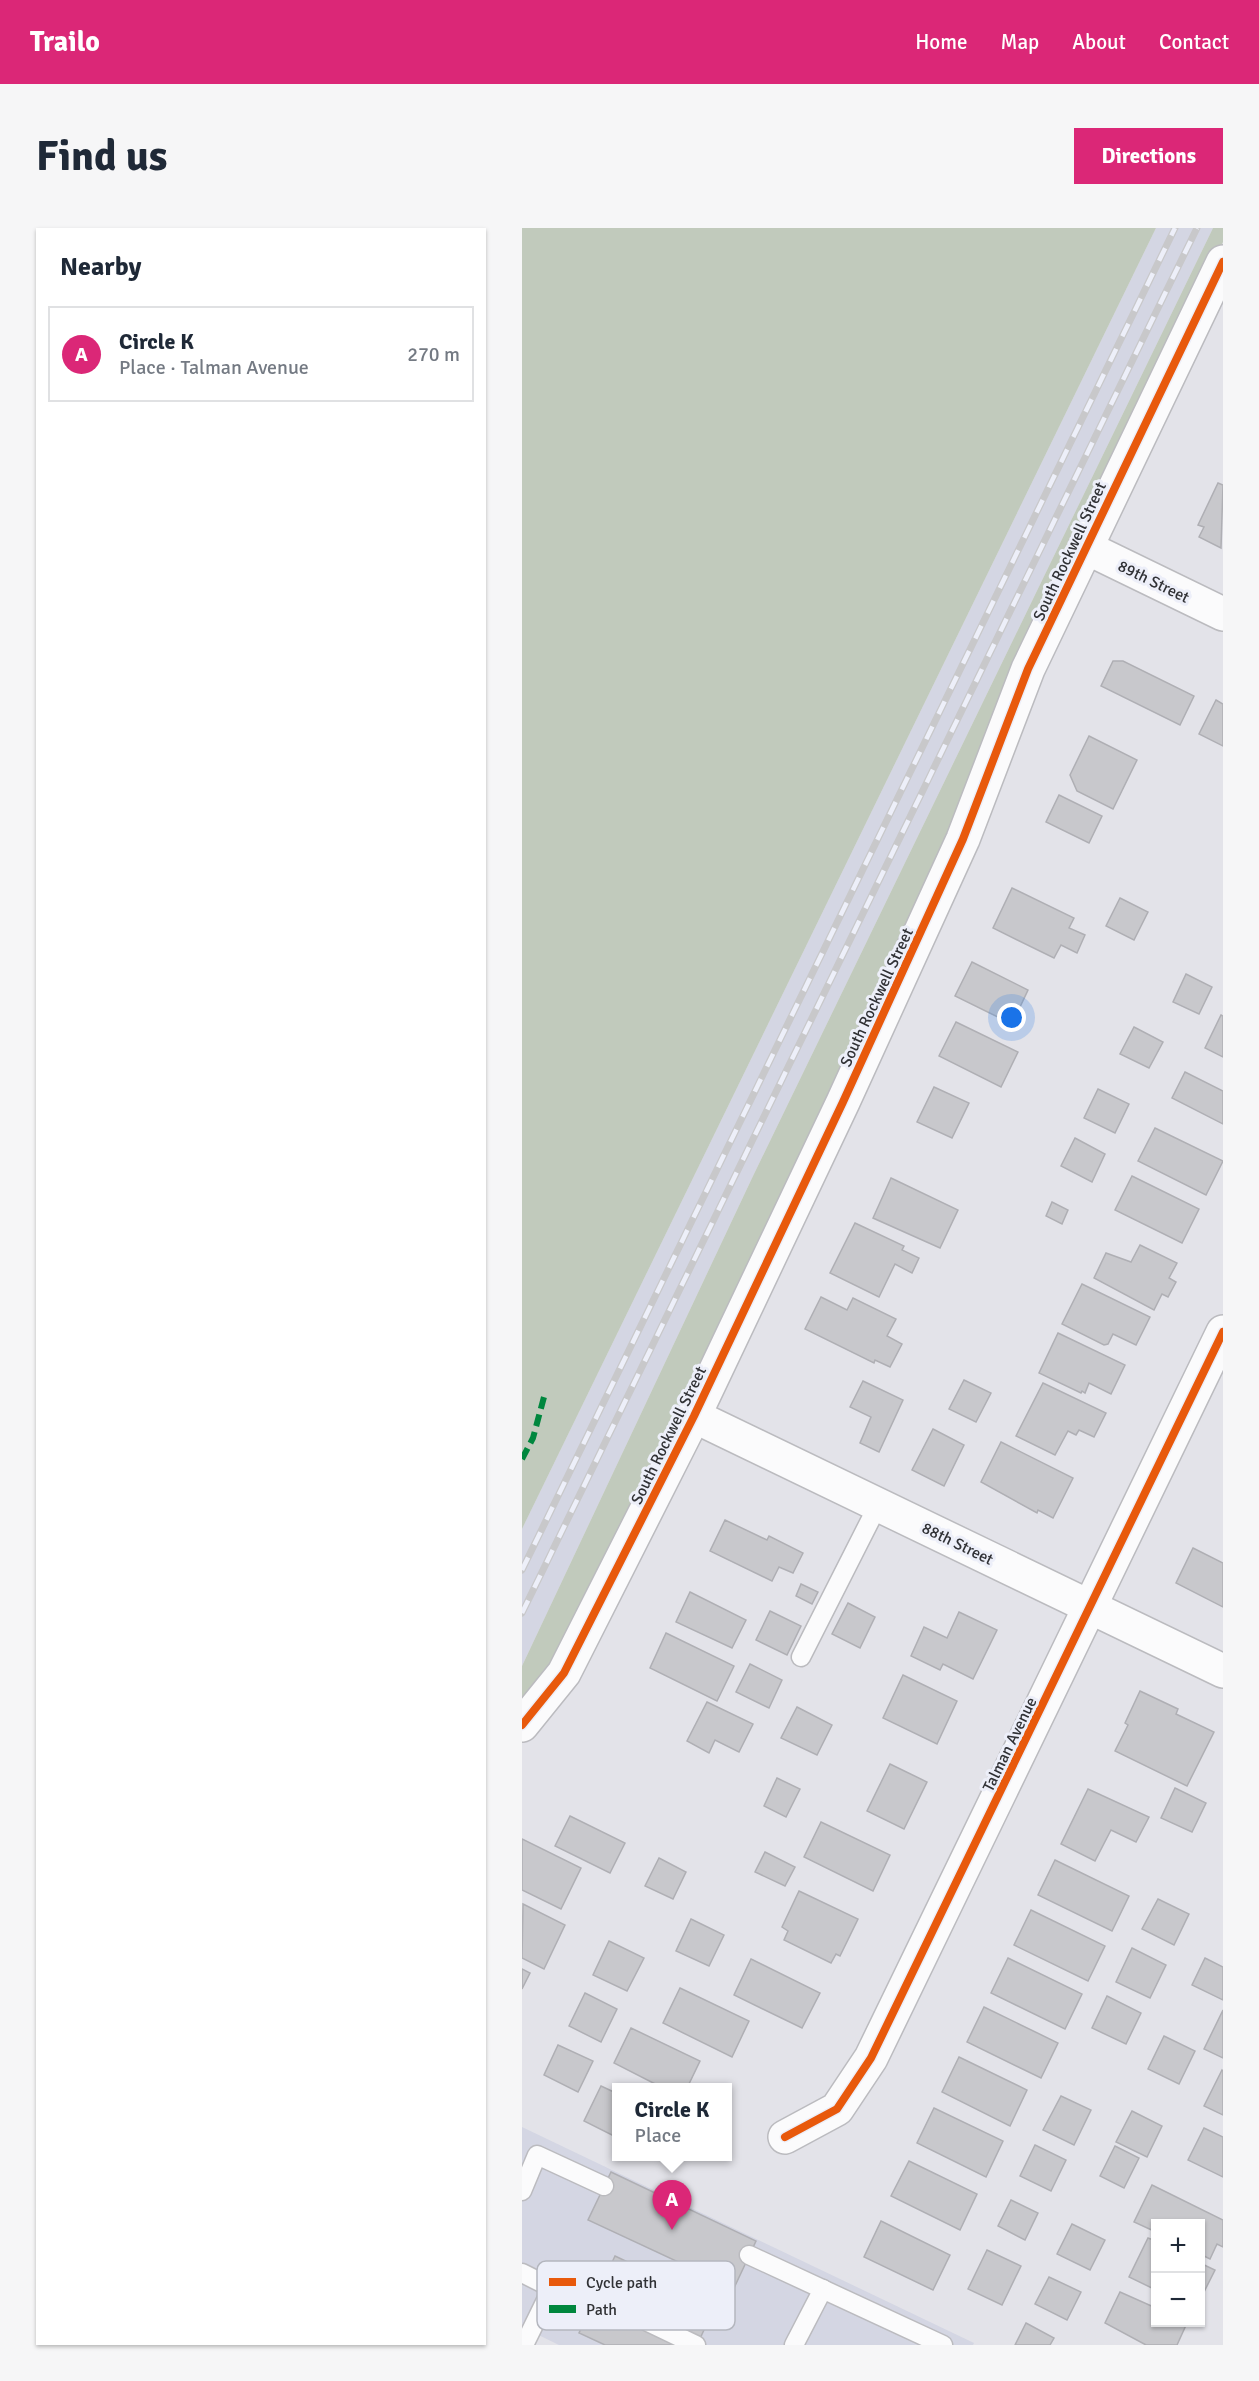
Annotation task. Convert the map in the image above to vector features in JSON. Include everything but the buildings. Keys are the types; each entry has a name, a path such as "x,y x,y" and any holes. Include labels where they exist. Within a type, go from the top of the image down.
{"street":[{"name":"South Rockwell Street","path":"522,1725 564,1673 694,1416 843,1102 963,840 1028,669 1223,262"},
{"name":"89th Street","path":"1085,547 1223,614"},
{"name":"Talman Avenue","path":"785,2137 837,2109 872,2058 1223,1332"},
{"name":"88th Street","path":"694,1416 1223,1671"}],"lane":[{"path":"801,1657 878,1505"},
{"path":"522,2191 537,2155 604,2186"},
{"path":"749,2255 943,2345"},
{"path":"522,2273 537,2280"},
{"path":"794,2345 823,2289"},
{"path":"524,2345 537,2319"},
{"path":"665,2330 696,2345"}],"shaded area":[{"path":"1156,228 1213,228 753,1176 522,1666 522,1529"},
{"path":"522,2127 974,2343 973,2345 559,2345 522,2327"}],"green space":[{"path":"522,228 1156,228 522,1529"},
{"path":"1213,228 1223,228 1223,242 1030,637 945,846 683,1414 552,1671 522,1707 522,1666 753,1176"}],"railway":[{"path":"522,1570 1175,228"},
{"path":"522,1613 1197,228"}],"marked path":[{"path":"522,1459 533,1438 544,1397"}],"cycle path":[{"path":"522,1725 564,1673 694,1416 843,1102 963,839 1028,669 1223,262"},
{"path":"785,2137 837,2109 871,2058 1223,1332"}],"place":[{"name":"Circle K","path":"672,2230"}]}
